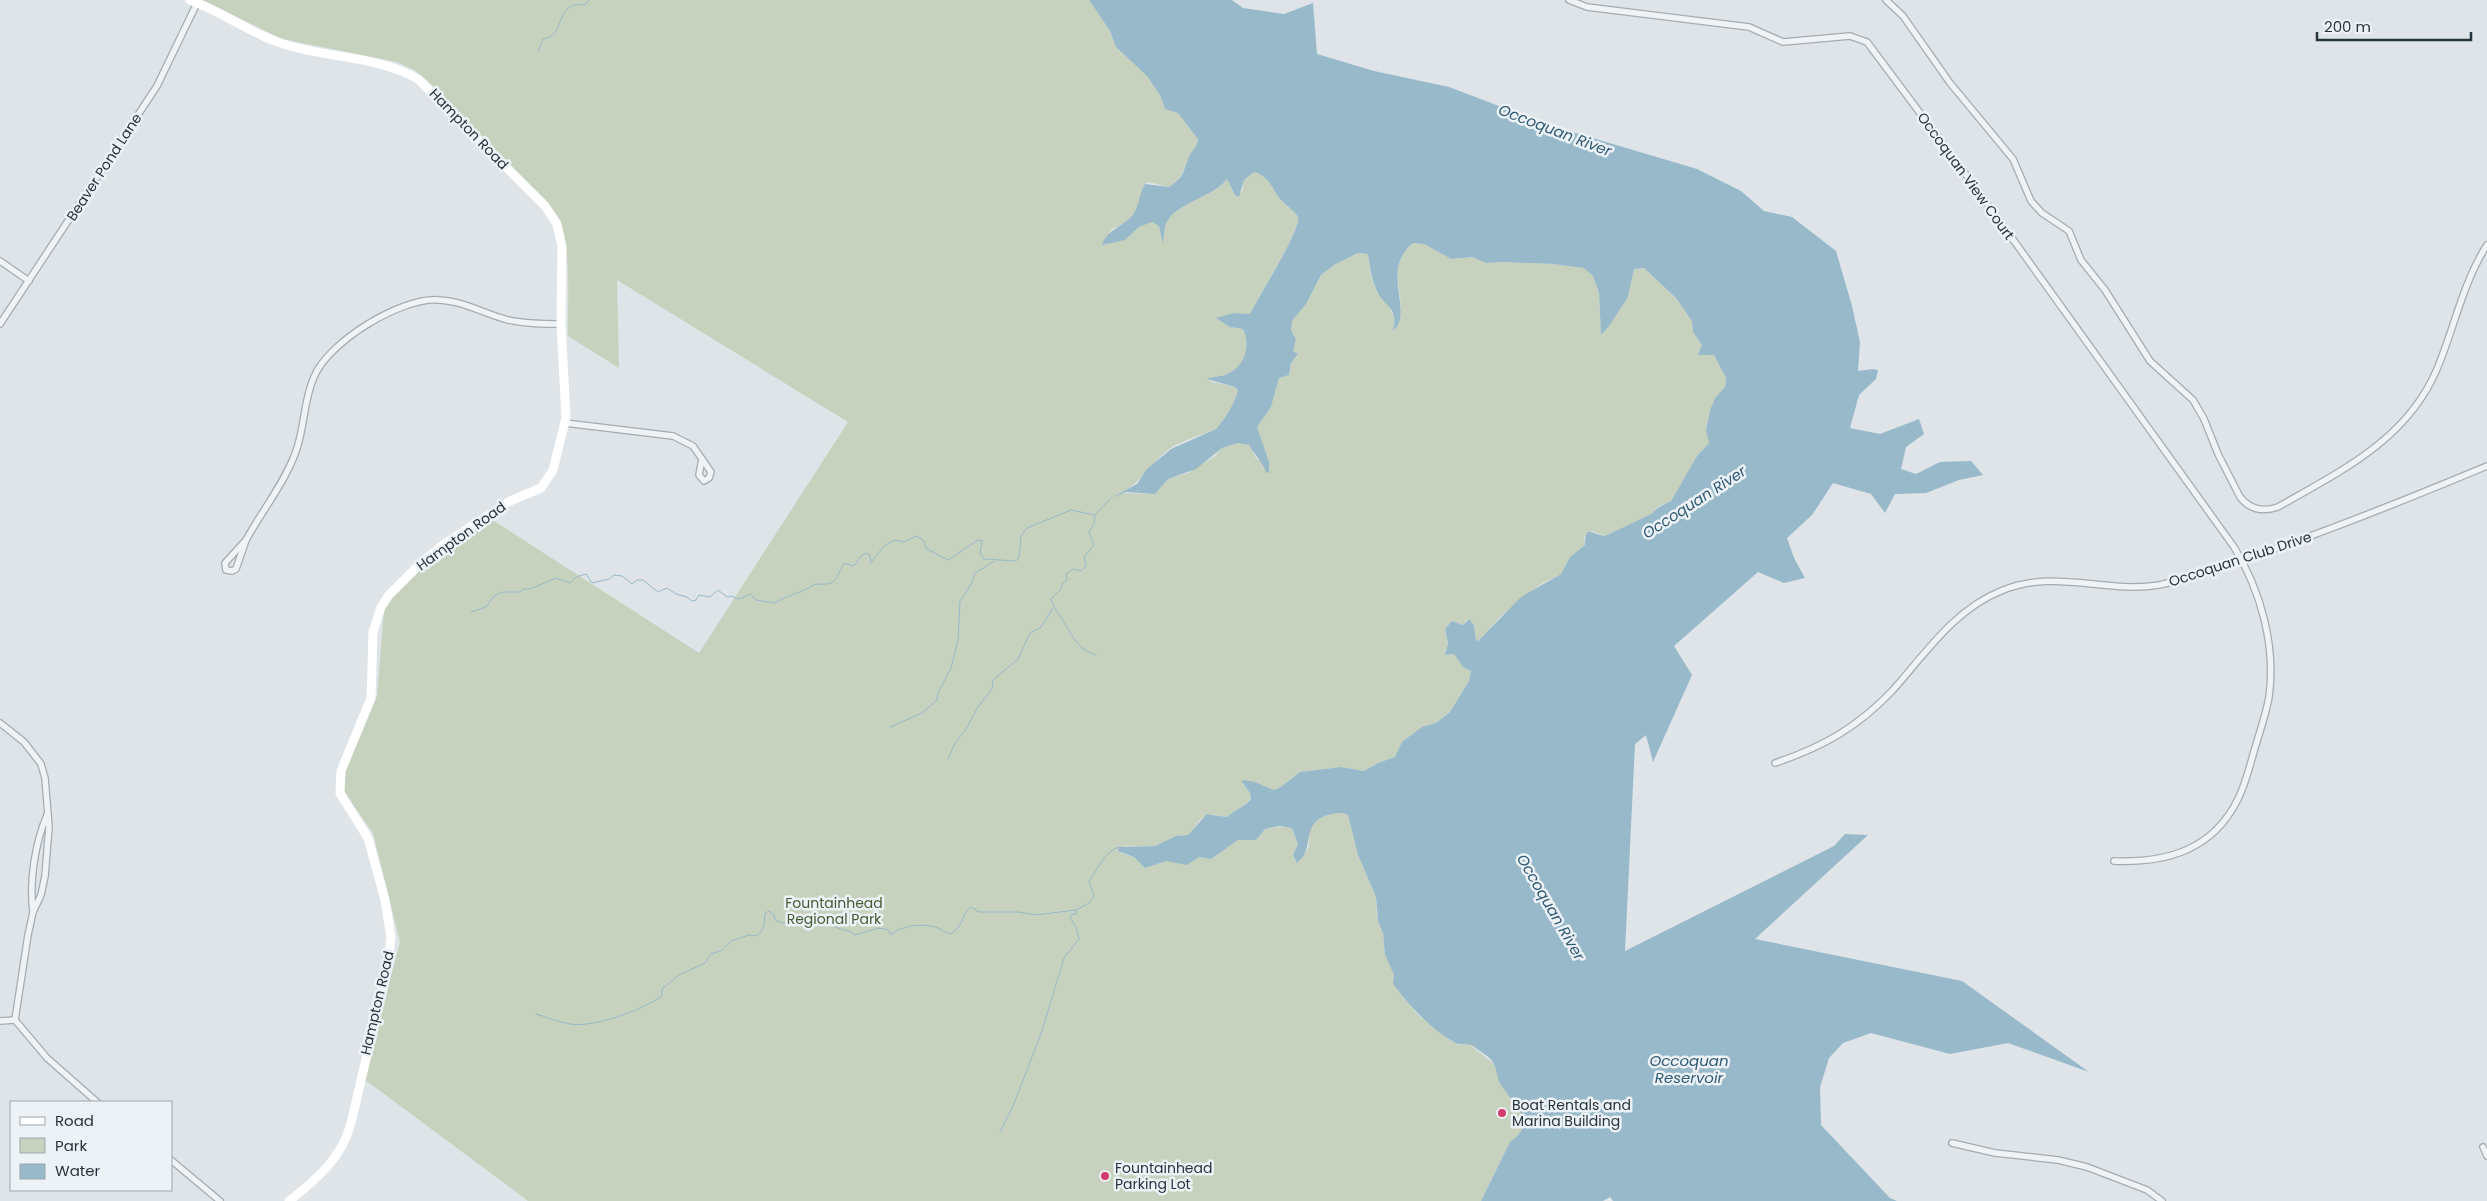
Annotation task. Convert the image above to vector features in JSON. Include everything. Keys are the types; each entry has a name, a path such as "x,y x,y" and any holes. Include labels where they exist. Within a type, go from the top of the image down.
{"street":[{"name":"Occoquan View Court","path":"1568,0 1587,7 1749,27 1783,42 1850,36 1867,42 1985,200 2242,560 2266,624 2271,669 2266,711 2239,798 2218,827 2187,850 2154,861 2114,861"},
{"path":"1886,0 1903,16 1950,83 2013,159 2031,201 2042,213 2069,231 2081,260 2113,302 2146,356 2193,400 2204,418 2218,454 2240,497 2244,503 2256,509 2264,510 2278,507 2358,461 2384,442 2409,416 2429,386 2475,268 2487,245"},
{"name":"Beaver Pond Lane","path":"0,324 157,86 194,1"},
{"name":"Hampton Road","path":"194,1 252,32 274,41 308,51 394,68 411,75 425,84 544,206 554,219 562,247 561,324 565,423 553,470 545,484 534,492 510,501 443,545 394,588 378,615 372,640 371,698 345,756 339,786 343,800 368,838 387,912 390,951 351,1123 344,1143 323,1173 289,1201"},
{"path":"0,261 29,280"},
{"path":"246,540 236,569 232,571 226,570 225,563 246,540 288,471 303,430 311,386 317,369 332,351 366,326 408,305 428,300 456,303 517,322 561,324"},
{"path":"565,423 673,436 693,446 702,459"},
{"name":"Occoquan Club Drive","path":"1776,763 1815,749 1854,725 1891,691 1962,614 1998,592 2025,583 2054,580 2132,587 2157,585 2242,560 2319,533 2487,466"},
{"path":"0,723 24,742 41,764 45,778 49,827 45,876 39,903 33,912"},
{"path":"47,815 38,845 32,888 33,912 15,1020 46,1058 96,1101"},
{"path":"0,1021 15,1020"},
{"path":"1952,1143 1995,1153 2058,1160 2088,1167 2147,1190 2162,1201"},
{"path":"2482,1147 2487,1156"},
{"path":"172,1161 220,1201"}],"green space":[{"name":"Fountainhead Regional Park","path":"202,0 1089,0 1110,31 1116,47 1147,76 1160,95 1165,109 1178,113 1198,139 1196,147 1178,179 1169,187 1148,182 1143,186 1142,196 1134,214 1125,223 1112,229 1104,245 1125,240 1139,227 1152,222 1159,226 1163,243 1166,225 1174,213 1189,203 1214,191 1227,179 1235,195 1242,192 1244,180 1254,172 1265,178 1279,198 1298,217 1287,247 1251,312 1249,314 1234,313 1225,317 1233,328 1243,329 1246,342 1245,355 1238,366 1233,371 1209,381 1235,387 1238,390 1226,416 1216,429 1186,440 1169,449 1134,484 1121,493 1154,494 1168,479 1188,473 1215,456 1222,448 1238,443 1249,445 1256,458 1265,466 1257,427 1271,407 1279,378 1289,375 1291,363 1298,354 1293,351 1296,339 1291,330 1291,321 1306,304 1321,275 1334,265 1358,253 1368,254 1371,276 1376,291 1387,302 1394,317 1394,331 1401,309 1399,265 1404,254 1413,243 1424,244 1451,259 1472,257 1486,263 1553,264 1584,268 1593,276 1599,293 1601,335 1628,297 1634,269 1644,268 1676,298 1692,321 1693,332 1702,345 1701,350 1714,355 1726,378 1725,387 1715,398 1710,410 1706,430 1709,443 1697,456 1671,501 1659,506 1651,514 1605,536 1592,531 1584,537 1585,545 1570,557 1561,574 1541,584 1502,615 1478,641 1476,640 1474,625 1467,619 1463,625 1452,621 1445,629 1448,643 1445,655 1454,654 1463,667 1471,671 1469,681 1450,712 1432,726 1422,727 1395,757 1378,763 1364,771 1341,767 1300,772 1281,787 1274,790 1255,782 1242,782 1250,793 1251,799 1227,817 1212,814 1202,818 1188,835 1176,836 1155,846 1125,846 1121,853 1134,857 1145,868 1165,861 1189,863 1199,857 1211,859 1238,840 1256,839 1265,829 1287,826 1292,828 1298,844 1293,855 1296,862 1299,862 1309,846 1309,829 1316,821 1326,815 1343,813 1348,815 1358,855 1376,897 1377,917 1383,933 1385,955 1394,975 1396,988 1418,1015 1443,1035 1459,1045 1469,1044 1494,1064 1499,1074 1499,1080 1522,1112 1524,1124 1519,1137 1510,1142 1481,1201 528,1201 364,1079 400,942 373,833 339,785 377,696 384,610 395,595 419,570 491,519 699,653 848,422 617,280 619,368 568,336 567,258 565,243 556,215 428,81 414,70 397,62 282,39"}],"water":[{"name":"Occoquan Reservoir","path":"1089,0 1232,0 1243,8 1284,14 1313,3 1317,54 1374,71 1449,87 1552,126 1697,169 1741,191 1764,211 1792,217 1836,251 1860,342 1858,371 1878,370 1876,379 1859,395 1850,428 1880,434 1919,419 1924,434 1906,447 1901,469 1916,474 1940,462 1971,461 1983,475 1959,480 1926,493 1895,494 1885,513 1871,494 1833,483 1812,515 1787,538 1794,558 1805,578 1784,583 1758,572 1674,646 1692,675 1653,762 1646,735 1635,744 1625,951 1834,846 1845,834 1868,835 1755,939 1962,981 2089,1072 2008,1043 1950,1054 1871,1033 1843,1043 1829,1058 1820,1087 1821,1125 1890,1198 1897,1201 1613,1201 1610,1197 1603,1201 1481,1201 1510,1142 1519,1134 1523,1127 1521,1112 1500,1083 1495,1066 1491,1060 1471,1045 1456,1043 1436,1030 1413,1008 1393,984 1394,975 1385,955 1383,933 1378,921 1376,897 1358,855 1348,815 1342,813 1332,814 1315,822 1311,829 1303,857 1297,863 1293,855 1298,844 1292,828 1280,826 1265,829 1256,840 1238,840 1211,859 1199,857 1187,865 1166,861 1145,868 1134,857 1118,851 1119,847 1155,846 1176,836 1188,835 1207,814 1227,817 1251,799 1250,793 1242,782 1243,780 1255,782 1274,790 1281,787 1300,772 1341,767 1364,771 1378,763 1395,757 1402,742 1422,727 1436,723 1450,712 1469,681 1471,671 1463,667 1454,654 1445,655 1448,643 1445,629 1452,621 1463,625 1469,619 1474,625 1476,640 1478,641 1521,597 1561,574 1570,557 1585,545 1585,538 1588,532 1605,536 1651,514 1659,507 1671,501 1697,456 1709,443 1706,430 1710,410 1715,398 1725,387 1726,378 1714,355 1698,355 1702,345 1693,332 1692,321 1676,298 1644,268 1634,269 1628,297 1601,335 1599,293 1593,276 1584,268 1553,264 1486,263 1472,257 1451,259 1424,244 1413,243 1403,254 1399,266 1398,278 1401,313 1399,323 1393,331 1394,316 1376,289 1368,254 1358,253 1334,265 1321,275 1306,304 1292,321 1291,330 1296,339 1293,351 1298,354 1291,363 1289,375 1279,378 1271,407 1257,427 1269,462 1269,472 1266,473 1249,445 1238,443 1222,448 1196,469 1168,479 1155,494 1126,492 1111,498 1137,484 1147,469 1171,449 1216,429 1226,416 1238,390 1235,387 1207,379 1233,371 1245,355 1246,342 1243,329 1230,327 1216,318 1234,313 1249,314 1251,312 1287,248 1298,217 1279,198 1265,178 1254,172 1244,180 1239,197 1235,195 1227,179 1213,191 1181,208 1168,220 1164,231 1163,244 1159,226 1152,222 1139,227 1125,240 1102,245 1111,232 1132,216 1137,208 1145,184 1169,187 1179,179 1190,154 1197,145 1198,139 1178,113 1165,109 1160,95 1147,76 1116,47 1110,31"}],"waterway":[{"path":"538,52 543,39 550,37 555,32 564,13 575,5 585,5 589,0"},
{"path":"471,612 486,607 494,596 503,592 520,592 523,589 530,589 556,578 570,583 576,577 586,574 592,583 609,579 614,575 622,576 632,584 637,580 643,580 658,592 667,588 692,601 696,600 699,595 710,597 718,590 727,597 731,596 739,599 750,594 756,600 775,603 785,597 806,590 815,584 831,583 844,563 854,566 861,556 866,553 870,556 871,563 883,547 894,540 904,542 917,536 923,540 927,549 948,560 978,540 982,541 980,553 984,559 1016,561 1019,557 1021,536 1027,528 1071,510 1095,515 1111,498"},
{"path":"1095,515 1094,524 1089,532 1094,545 1084,557 1086,566 1081,571 1073,569 1066,574 1067,580 1051,599 1079,645 1096,655"},
{"path":"890,727 922,713 937,700 938,693 951,668 958,640 960,601 972,583 974,574 994,561"},
{"path":"948,759 955,743 992,689 993,680 1018,659 1030,633 1041,627 1053,608"},
{"path":"1000,1132 1013,1106 1042,1031 1064,958 1079,939 1076,927 1070,918 1072,914 1076,914 1076,910 1089,903 1094,896 1089,881 1106,856 1119,847"},
{"path":"536,1014 580,1025 604,1021 643,1007 662,996 662,989 679,975 705,963 711,954 723,950 731,941 759,934 763,929 765,913 769,911 774,915 775,920 783,923 812,922 818,916 836,927 855,935 879,928 888,930 891,935 901,929 921,925 935,927 951,934 971,907 979,912 1018,912 1037,915 1075,910"}],"place":[{"name":"Boat Rentals and Marina Building","path":"1502,1113"},
{"name":"Fountainhead Parking Lot","path":"1105,1176"}],"water label":[{"name":"Occoquan River","path":"1555,130"},
{"name":"Occoquan River","path":"1694,502"},
{"name":"Occoquan River","path":"1551,907"}]}
